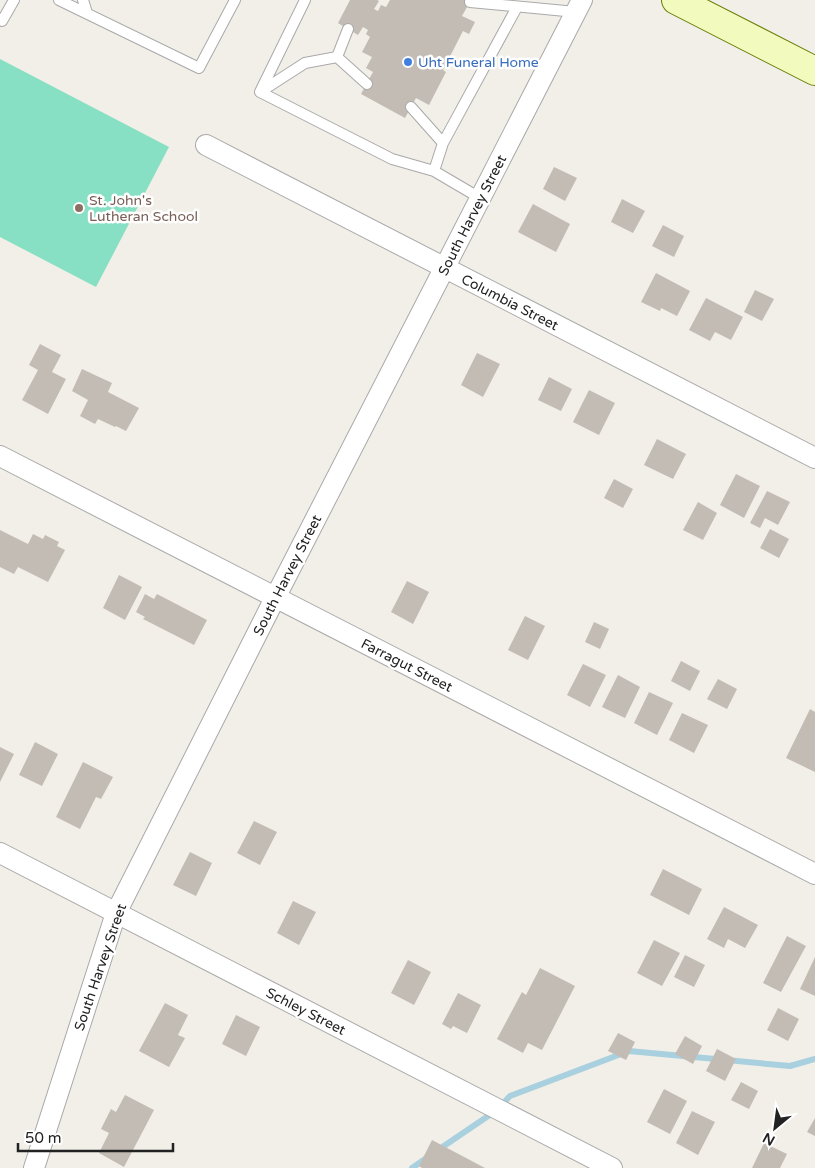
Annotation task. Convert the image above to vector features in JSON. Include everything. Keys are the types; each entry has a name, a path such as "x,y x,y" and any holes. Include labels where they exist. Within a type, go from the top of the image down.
{"street":[{"path":"676,0 815,71"},
{"name":"South Harvey Street","path":"34,1168 116,913 275,598 579,6"},
{"name":"Columbia Street","path":"206,145 815,458"},
{"name":"Farragut Street","path":"0,456 815,874"},
{"name":"Schley Street","path":"0,853 612,1168"}],"lane":[{"path":"0,19 2,20 14,0"},
{"path":"59,0 200,68 235,0"},
{"path":"83,0 86,13"},
{"path":"260,92 305,0"},
{"path":"470,2 516,7 579,6"},
{"path":"434,170 443,143 516,7"},
{"path":"337,57 348,29"},
{"path":"260,92 305,63 337,57"},
{"path":"337,57 367,84"},
{"path":"260,92 392,159 434,170 480,198"},
{"path":"411,107 443,143"}],"green space":[{"name":"St. John's Lutheran School","path":"0,59 169,147 96,287 0,237"}],"building":[{"name":"Uht Funeral Home","path":"350,0 377,0 379,1 374,9 378,11 381,5 386,7 390,0 471,0 462,16 475,22 469,34 463,31 443,70 446,72 429,105 416,98 405,118 361,94 373,72 366,68 372,57 362,52 370,37 366,34 368,30 363,27 358,35 338,23"},
{"path":"554,167 577,178 565,201 543,189"},
{"path":"622,199 645,211 633,233 611,222"},
{"path":"533,204 570,224 556,252 518,232"},
{"path":"663,225 684,236 674,257 652,246"},
{"path":"656,273 690,291 677,316 661,308 660,311 641,302"},
{"path":"755,290 774,299 762,321 744,312"},
{"path":"706,298 743,317 731,340 715,332 710,341 689,330"},
{"path":"40,344 61,355 52,372 66,379 48,414 22,400 38,370 29,365"},
{"path":"477,353 500,364 483,397 461,385"},
{"path":"82,369 112,383 108,392 139,408 126,431 98,419 95,424 80,416 88,400 72,391"},
{"path":"549,377 572,389 561,411 538,400"},
{"path":"589,390 615,403 599,435 573,422"},
{"path":"657,439 686,454 673,479 644,465"},
{"path":"736,474 760,486 744,518 720,505"},
{"path":"614,479 633,489 623,508 604,498"},
{"path":"767,491 790,502 778,525 765,518 760,528 750,523"},
{"path":"698,502 717,513 703,540 683,530"},
{"path":"770,529 789,539 779,558 760,548"},
{"path":"0,530 28,544 33,534 43,539 45,535 59,542 57,546 65,550 48,582 18,567 14,574 0,567"},
{"path":"119,575 142,587 125,620 103,608"},
{"path":"407,581 429,592 413,624 391,612"},
{"path":"145,594 154,599 157,594 207,620 194,645 143,619 145,617 136,612"},
{"path":"525,616 545,626 528,660 508,650"},
{"path":"594,622 609,629 600,649 585,642"},
{"path":"681,661 700,671 690,691 671,681"},
{"path":"583,664 606,675 590,707 567,695"},
{"path":"618,675 640,687 625,718 602,707"},
{"path":"718,679 737,689 727,709 707,699"},
{"path":"649,692 673,703 657,735 634,723"},
{"path":"810,709 815,712 815,772 786,758"},
{"path":"682,713 708,725 694,753 669,740"},
{"path":"35,742 58,754 42,786 19,775"},
{"path":"0,747 14,754 0,782"},
{"path":"83,762 113,777 101,799 96,797 80,829 56,817"},
{"path":"254,821 277,832 260,865 237,853"},
{"path":"190,852 212,863 196,896 173,885"},
{"path":"663,869 702,889 689,915 650,895"},
{"path":"293,901 316,912 299,945 277,933"},
{"path":"724,907 758,925 745,948 728,939 724,948 707,939"},
{"path":"787,936 806,946 781,992 763,983"},
{"path":"654,940 680,953 662,986 637,973"},
{"path":"685,955 705,965 694,987 674,977"},
{"path":"815,957 815,996 800,989"},
{"path":"408,960 431,972 414,1005 391,993"},
{"path":"540,968 575,986 542,1050 528,1043 523,1053 497,1039 522,992 526,995"},
{"path":"458,993 481,1005 467,1033 453,1026 451,1029 442,1024"},
{"path":"165,1003 188,1015 178,1035 185,1038 169,1067 139,1051"},
{"path":"778,1008 799,1019 788,1041 767,1030"},
{"path":"236,1015 260,1027 246,1056 222,1044"},
{"path":"618,1033 635,1042 626,1060 608,1051"},
{"path":"685,1036 702,1046 693,1064 675,1054"},
{"path":"717,1049 736,1059 725,1081 706,1071"},
{"path":"741,1082 758,1091 749,1109 731,1100"},
{"path":"664,1089 687,1101 670,1134 647,1122"},
{"path":"125,1095 154,1110 124,1167 99,1153 109,1133 101,1129 111,1109 116,1112"},
{"path":"692,1111 715,1122 698,1155 676,1143"},
{"path":"815,1118 815,1136 807,1132"},
{"path":"432,1140 485,1168 422,1168 419,1166"},
{"path":"764,1143 787,1154 780,1168 752,1168"}],"waterway":[{"path":"438,1150 497,1110 510,1096 629,1051 790,1066 815,1059"},
{"path":"412,1168 428,1157"}],"place":[{"name":"Uht Funeral Home","path":"408,62"},
{"name":"St. John's Lutheran School","path":"79,208"}]}
